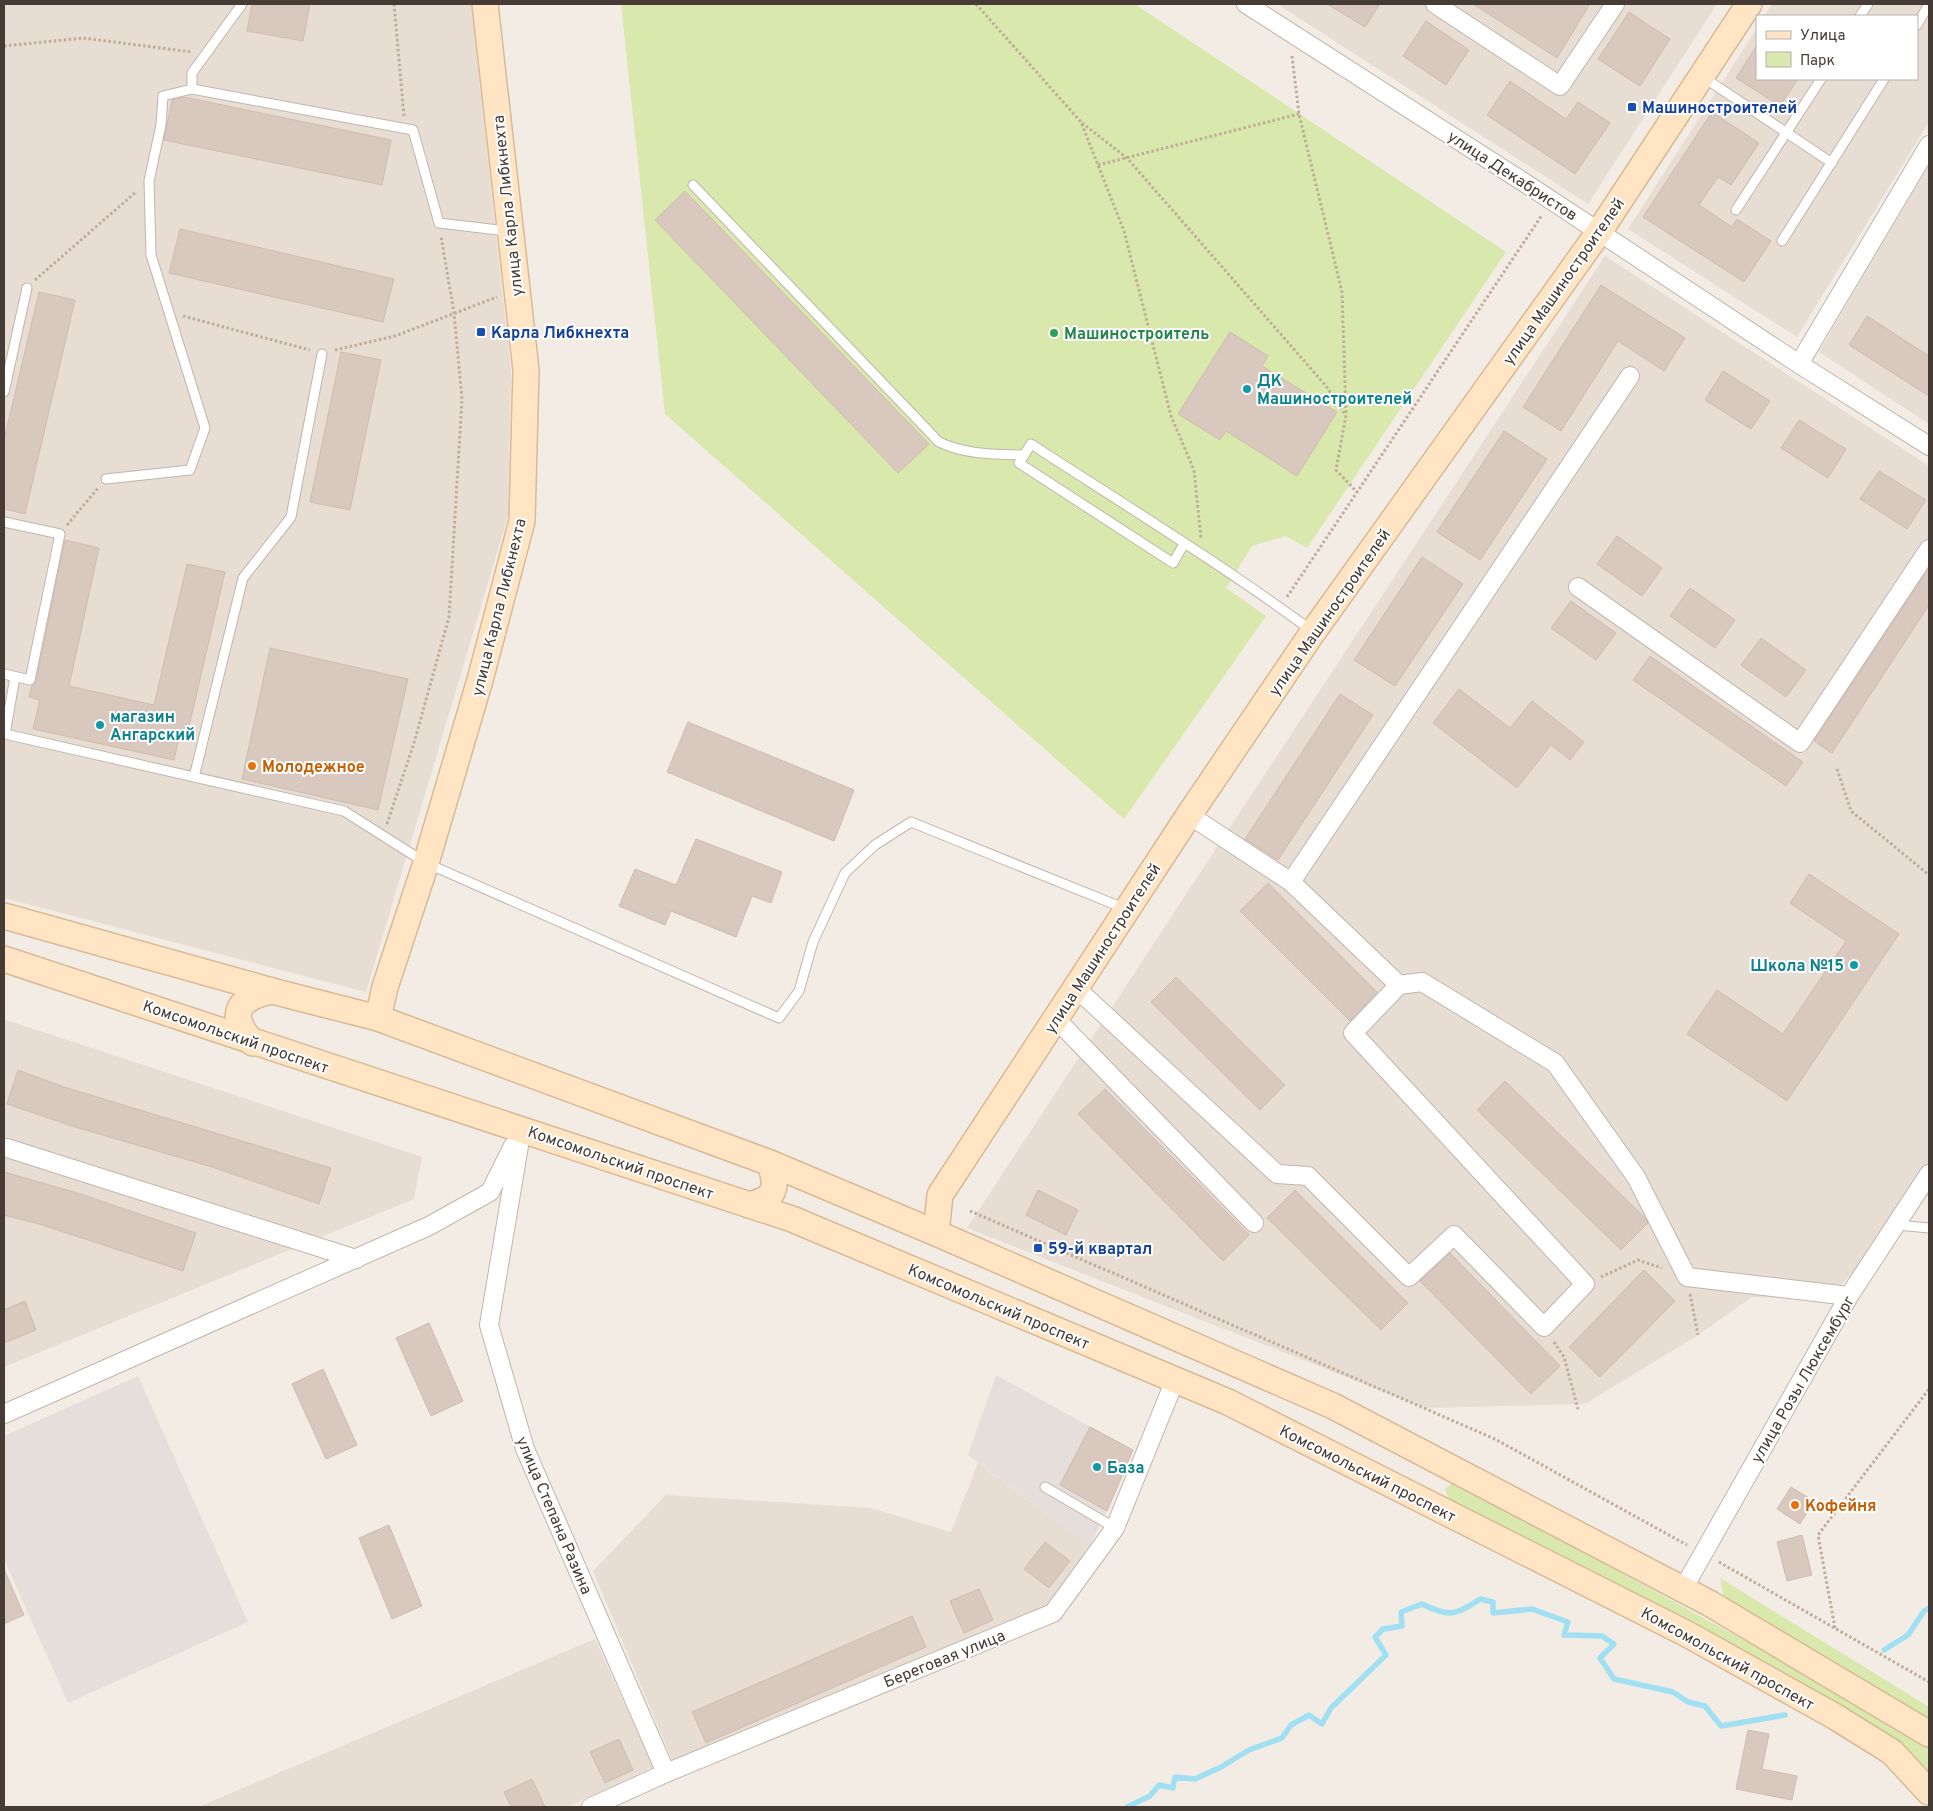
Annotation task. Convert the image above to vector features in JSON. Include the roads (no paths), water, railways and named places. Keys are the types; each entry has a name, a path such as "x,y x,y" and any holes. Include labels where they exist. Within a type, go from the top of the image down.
{"main road":[{"name":"улица Карла Либкнехта","path":"378,1018 385,988 426,863 480,680 522,521 526,370 485,4"},
{"name":"улица Машиностроителей","path":"936,1233 940,1195 1077,989 1189,815 1313,632 1599,232 1749,4"},
{"path":"4,916 272,991 378,1018 770,1163 936,1233 1333,1406 1683,1589 1929,1734"},
{"name":"Комсомольский проспект","path":"4,959 58,975 253,1043 522,1128 792,1219 1228,1402 1687,1634 1834,1716 1892,1752 1929,1792"},
{"path":"253,1043 241,1030 238,1016 243,1003 253,995 272,991"},
{"path":"749,1205 765,1201 773,1193 774,1178 770,1163"},
{"path":"792,1219 784,1208 783,1199 786,1192 794,1185 808,1179"},
{"path":"1417,1497 1434,1488 1439,1480 1442,1468 1437,1460"}],"street":[{"name":"улица Декабристов","path":"1246,4 1267,9 1290,32 1552,200 1799,364 1929,446"},
{"path":"1435,4 1560,86 1615,4"},
{"path":"1799,364 1929,145"},
{"path":"1291,882 1630,376"},
{"path":"1578,587 1800,743 1929,549"},
{"path":"1189,815 1291,882 1398,985"},
{"path":"1077,989 1277,1174 1308,1176 1409,1277 1454,1235 1544,1327 1586,1284 1353,1033 1398,985 1422,982 1555,1063 1636,1177 1687,1277 1849,1296"},
{"path":"1056,1019 1254,1223"},
{"path":"4,1414 429,1226 490,1192 522,1128"},
{"name":"улица Степана Разина","path":"522,1128 489,1325 525,1449 666,1773"},
{"path":"7,1148 356,1259"},
{"name":"улица Розы Люксембург","path":"1683,1589 1849,1296 1929,1174"},
{"name":"Береговая улица","path":"591,1807 666,1773 1053,1613 1115,1528 1175,1380"}],"lane":[{"path":"192,89 192,73 242,4"},
{"path":"1861,15 1868,4"},
{"path":"1918,22 1929,4"},
{"path":"1702,76 1832,162"},
{"path":"1736,210 1789,132 1820,80"},
{"path":"1782,241 1883,80"},
{"path":"106,479 190,470 205,428 170,312 150,255 149,181 161,125 163,96 192,89 413,130 439,223 510,232"},
{"path":"693,185 939,442 952,449 972,453 1024,455"},
{"path":"4,392 26,288"},
{"path":"194,777 243,578 291,517 322,354"},
{"path":"1184,544 1173,563 1019,463 1031,444 1204,556 1280,607 1313,632"},
{"path":"4,522 60,534 30,680 4,674"},
{"path":"15,677 4,734 344,811 426,863 779,1018 800,990 813,942 845,873 876,845 911,822 1127,910"},
{"path":"1897,1225 1929,1228"},
{"path":"1045,1487 1115,1528"}],"waterway":[{"path":"1127,1807 1150,1796 1159,1785 1173,1788 1175,1777 1195,1779 1221,1767 1249,1750 1282,1738 1291,1725 1309,1715 1322,1724 1331,1708 1386,1655 1375,1637 1383,1629 1402,1626 1401,1612 1422,1604 1439,1611 1452,1613 1464,1609 1480,1599 1493,1602 1493,1613 1532,1609 1568,1622 1564,1635 1602,1636 1614,1644 1600,1658 1614,1679 1673,1692 1688,1702 1705,1706 1721,1726 1785,1715"},
{"path":"1884,1650 1908,1635 1924,1611 1929,1608"}],"place":[{"name":"Машиностроителей","path":"1632,107"},
{"name":"Карла Либкнехта","path":"481,332"},
{"name":"Машиностроитель","path":"1054,333"},
{"name":"ДК Машиностроителей","path":"1247,389"},
{"name":"магазин Ангарский","path":"100,725"},
{"name":"Молодежное","path":"252,766"},
{"name":"Школа №15","path":"1854,965"},
{"name":"59-й квартал","path":"1038,1248"},
{"name":"База","path":"1097,1467"},
{"name":"Кофейня","path":"1795,1505"}]}
